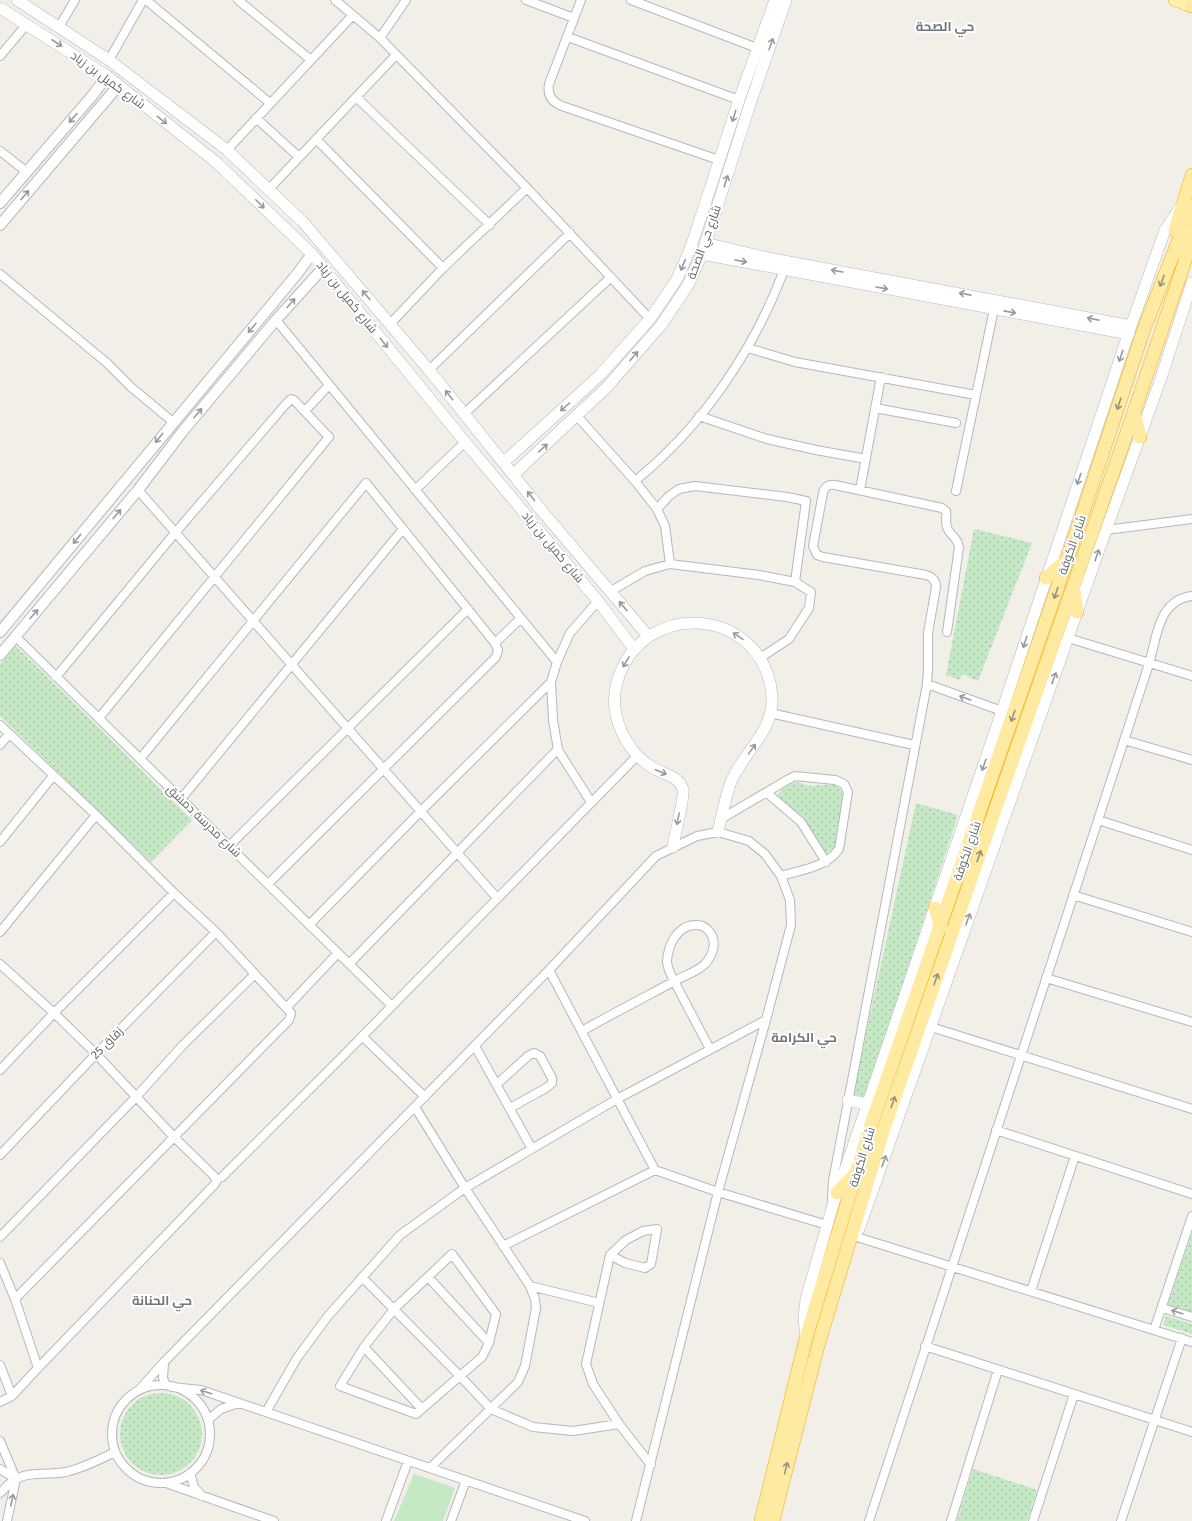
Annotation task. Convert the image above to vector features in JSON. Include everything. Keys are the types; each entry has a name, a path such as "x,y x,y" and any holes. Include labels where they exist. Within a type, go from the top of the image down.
{"highway":[{"name":"شارع الكوفة","path":"773,1513 806,1338 871,1125 952,933 1067,560 1144,329 1171,258 1187,205 1192,175"},
{"name":"شارع الكوفة","path":"773,1513 819,1342 883,1131 1134,412 1185,261 1192,232"},
{"path":"1185,261 1192,249"},
{"path":"1134,412 1140,437"},
{"path":"1046,578 1067,560"},
{"path":"1073,585 1077,612"},
{"path":"935,908 952,933"},
{"path":"883,1131 899,1117"},
{"path":"838,1193 857,1171"},
{"path":"761,1521 773,1513"}],"main road":[{"name":"شارع حي الصحة","path":"504,462 600,375 650,319 677,279 691,246 739,100 775,0"},
{"name":"شارع حي الصحة","path":"514,474 607,388 662,324 688,285 702,254 786,0"},
{"path":"1175,0 1192,6"},
{"name":"شارع كميل بن زياد","path":"20,2 109,60 227,150 303,222 429,370 514,474 542,511 648,636"},
{"path":"14,16 21,11 20,2"},
{"name":"شارع كميل بن زياد","path":"0,8 107,76 216,162 312,254 465,442 598,601 634,649"},
{"path":"39,32 38,23 45,18"},
{"path":"751,65 758,71 763,68"},
{"path":"746,80 753,76 756,78 758,83"},
{"path":"248,192 265,185"},
{"path":"273,217 276,211 284,205"},
{"path":"806,1338 804,1319 806,1299 833,1205 1165,230 1170,220 1187,205"},
{"path":"705,242 784,270 994,309 1130,330"},
{"path":"702,254 762,261 1130,330"},
{"path":"819,1342 832,1320 857,1237 931,1027 952,933 1068,638 1140,437 1192,283"},
{"path":"600,375 598,378 598,384 600,387 607,388"},
{"path":"583,391 589,390 593,394 594,400 592,402"},
{"path":"529,519 537,520 542,515 542,511"},
{"path":"547,540 547,534 550,530 556,529 560,532"},
{"path":"673,847 684,792 680,783 673,776 653,768 637,756 625,740 618,722 615,703 617,683 623,665 634,649 648,636 667,626 688,622 709,623 729,630 746,642 760,658 768,677 772,697 770,718 760,738 738,768 731,782 718,832"},
{"path":"848,1100 867,1104"}],"street":[{"path":"59,27 75,0"},
{"path":"109,60 144,0 270,103"},
{"path":"238,0 311,60"},
{"path":"335,0 380,38 527,188 650,319"},
{"path":"380,38 406,0"},
{"path":"526,0 574,18"},
{"path":"581,0 549,84 549,95 552,100 557,104 719,160"},
{"path":"631,0 758,48"},
{"path":"227,150 353,15"},
{"path":"0,56 26,24"},
{"path":"568,37 739,100"},
{"path":"265,185 299,157 396,55"},
{"path":"0,203 86,103 107,76"},
{"path":"0,225 118,86"},
{"path":"356,98 490,225"},
{"path":"86,103 93,107 96,112"},
{"path":"256,118 299,157"},
{"path":"316,139 443,268"},
{"path":"0,151 27,172"},
{"path":"390,324 443,268 490,225 527,188"},
{"path":"429,370 570,234"},
{"path":"0,632 312,254"},
{"path":"0,655 138,490 183,431 276,320 323,268"},
{"path":"635,481 654,465 699,416 748,348 768,310 784,270"},
{"path":"0,274 107,363 131,387 183,431"},
{"path":"464,414 611,277"},
{"path":"956,491 994,309"},
{"path":"276,320 557,662"},
{"path":"748,348 796,362 976,396"},
{"path":"860,490 881,377"},
{"path":"305,411 330,386"},
{"path":"56,676 175,532 288,401 291,399 294,400 329,437 99,718"},
{"path":"875,408 956,424"},
{"path":"577,416 635,481 657,510 665,526 670,564"},
{"path":"699,416 767,439 866,459"},
{"path":"415,490 465,442"},
{"path":"140,759 366,483 495,643 498,650 496,657 268,884"},
{"path":"833,1205 833,1181 914,745 927,684 928,632 936,584 933,578 926,574 817,555 814,549 823,493 826,487 832,485 860,490 942,508 946,511 946,525 948,531 956,538 959,546 947,632"},
{"path":"657,510 669,496 679,489 695,486 787,497 806,501 795,582"},
{"path":"138,490 498,898"},
{"path":"1106,530 1192,519"},
{"path":"181,799 403,529"},
{"path":"611,591 645,571 670,564 759,575 795,582 811,592 809,608 789,639 760,658"},
{"path":"869,1521 1149,664 1162,617 1173,602 1183,597 1192,596"},
{"path":"591,802 558,749 553,720 551,682 557,662 570,633 598,601"},
{"path":"229,846 468,609"},
{"path":"495,643 521,618"},
{"name":"شارع مدرسة دمشق","path":"15,636 392,1006"},
{"path":"1068,638 1192,676"},
{"path":"309,925 551,682"},
{"path":"927,684 1002,711"},
{"path":"770,713 914,745"},
{"path":"0,725 96,815 174,893 216,932 291,1013 289,1020 15,1299"},
{"path":"0,745 9,734"},
{"path":"1124,740 1192,760"},
{"path":"349,964 558,749"},
{"path":"222,1177 637,756"},
{"path":"0,842 53,776"},
{"path":"721,819 795,776 835,780 844,784 848,792 839,849 835,855 826,862 781,876"},
{"path":"767,792 801,822 826,862"},
{"path":"0,932 96,815"},
{"path":"1098,820 1192,850"},
{"path":"164,1362 163,1378 169,1386 184,1391 194,1398 202,1408 208,1420 210,1432 209,1444 199,1465 179,1480 166,1483 150,1482 135,1476 123,1466 115,1452 112,1438 113,1424 118,1410 127,1399 139,1390 164,1362 550,970 656,856 697,836 718,832 749,841 765,854 781,876 790,900 790,925 766,1020 718,1192 636,1521"},
{"path":"0,1070 54,1013 174,893"},
{"path":"1073,895 1192,932"},
{"path":"582,1031 674,981 700,968 709,958 714,947 712,935 704,926 691,925 680,930 673,940 667,960 669,971 674,981 710,1049"},
{"name":"زقاق 25","path":"0,1154 216,932"},
{"path":"287,1007 338,953"},
{"path":"0,964 96,1054 174,1137 213,1175 216,1180 215,1184 12,1396 0,1402"},
{"path":"550,970 655,1170 718,1192 827,1225"},
{"path":"0,1237 136,1097 183,1045 255,974"},
{"path":"1046,978 1192,1022"},
{"path":"266,1412 297,1358 328,1316 400,1234 465,1188 617,1099 766,1020"},
{"path":"931,1027 1021,1054 1192,1109"},
{"path":"362,1036 425,1097"},
{"path":"475,1046 532,1149"},
{"path":"497,1084 528,1056 534,1053 540,1056 552,1078 552,1083 546,1088 510,1108"},
{"path":"414,1107 465,1188 530,1286 535,1299 536,1313 523,1371 514,1387 430,1468"},
{"path":"996,1130 1192,1194"},
{"path":"1031,1291 1075,1156"},
{"path":"503,1246 655,1170"},
{"path":"1154,1330 1192,1216"},
{"path":"610,1254 625,1263 645,1268 651,1264 657,1229 643,1231 626,1240 610,1254 586,1364 593,1384 619,1424 651,1465"},
{"path":"857,1237 1192,1342"},
{"path":"452,1254 496,1314 489,1343 482,1357 416,1414 340,1386 364,1347 394,1309 428,1277 452,1254"},
{"path":"0,1263 15,1299 38,1368"},
{"path":"362,1277 491,1409 533,1426 572,1431 619,1424"},
{"path":"428,1277 489,1343"},
{"path":"530,1286 599,1303"},
{"path":"1162,1308 1192,1317"},
{"path":"1121,1521 1182,1338"},
{"path":"926,1346 1192,1432"},
{"path":"364,1347 422,1409"},
{"path":"0,1366 12,1396"},
{"path":"951,1521 998,1370"},
{"path":"139,1390 148,1387 169,1386 201,1390 586,1521"},
{"path":"1033,1521 1074,1394"},
{"path":"208,1420 221,1409 239,1403"},
{"path":"0,1441 16,1479 7,1521"},
{"path":"0,1493 16,1479 36,1474 51,1474 76,1469 115,1452"},
{"path":"386,1521 408,1461"},
{"path":"0,1469 16,1479"},
{"path":"190,1473 194,1487 202,1497"},
{"path":"451,1521 466,1480"},
{"path":"166,1483 202,1497 274,1521"}],"green space":[{"path":"974,529 1032,543 978,681 962,674 960,680 946,675"},
{"path":"15,645 192,820 151,862 0,716 0,664"},
{"path":"797,782 810,786 834,784 840,788 843,796 835,848 826,854 805,823 777,797 785,787"},
{"path":"916,803 958,815 865,1099 853,1094"},
{"path":"1192,1233 1192,1314 1167,1307"},
{"path":"1166,1316 1192,1324 1192,1334 1163,1325"},
{"path":"161,1393 177,1396 190,1405 199,1418 202,1434 199,1450 190,1463 177,1472 161,1475 145,1472 132,1463 123,1450 120,1434 123,1418 132,1405 145,1396"},
{"path":"973,1469 1037,1490 1027,1521 957,1521"},
{"path":"414,1474 455,1488 443,1521 394,1521"}],"district":[{"name":"حي الصحة","path":"945,26"},
{"name":"حي الكرامة","path":"804,1037"},
{"name":"حي الحنانة","path":"162,1300"}]}
